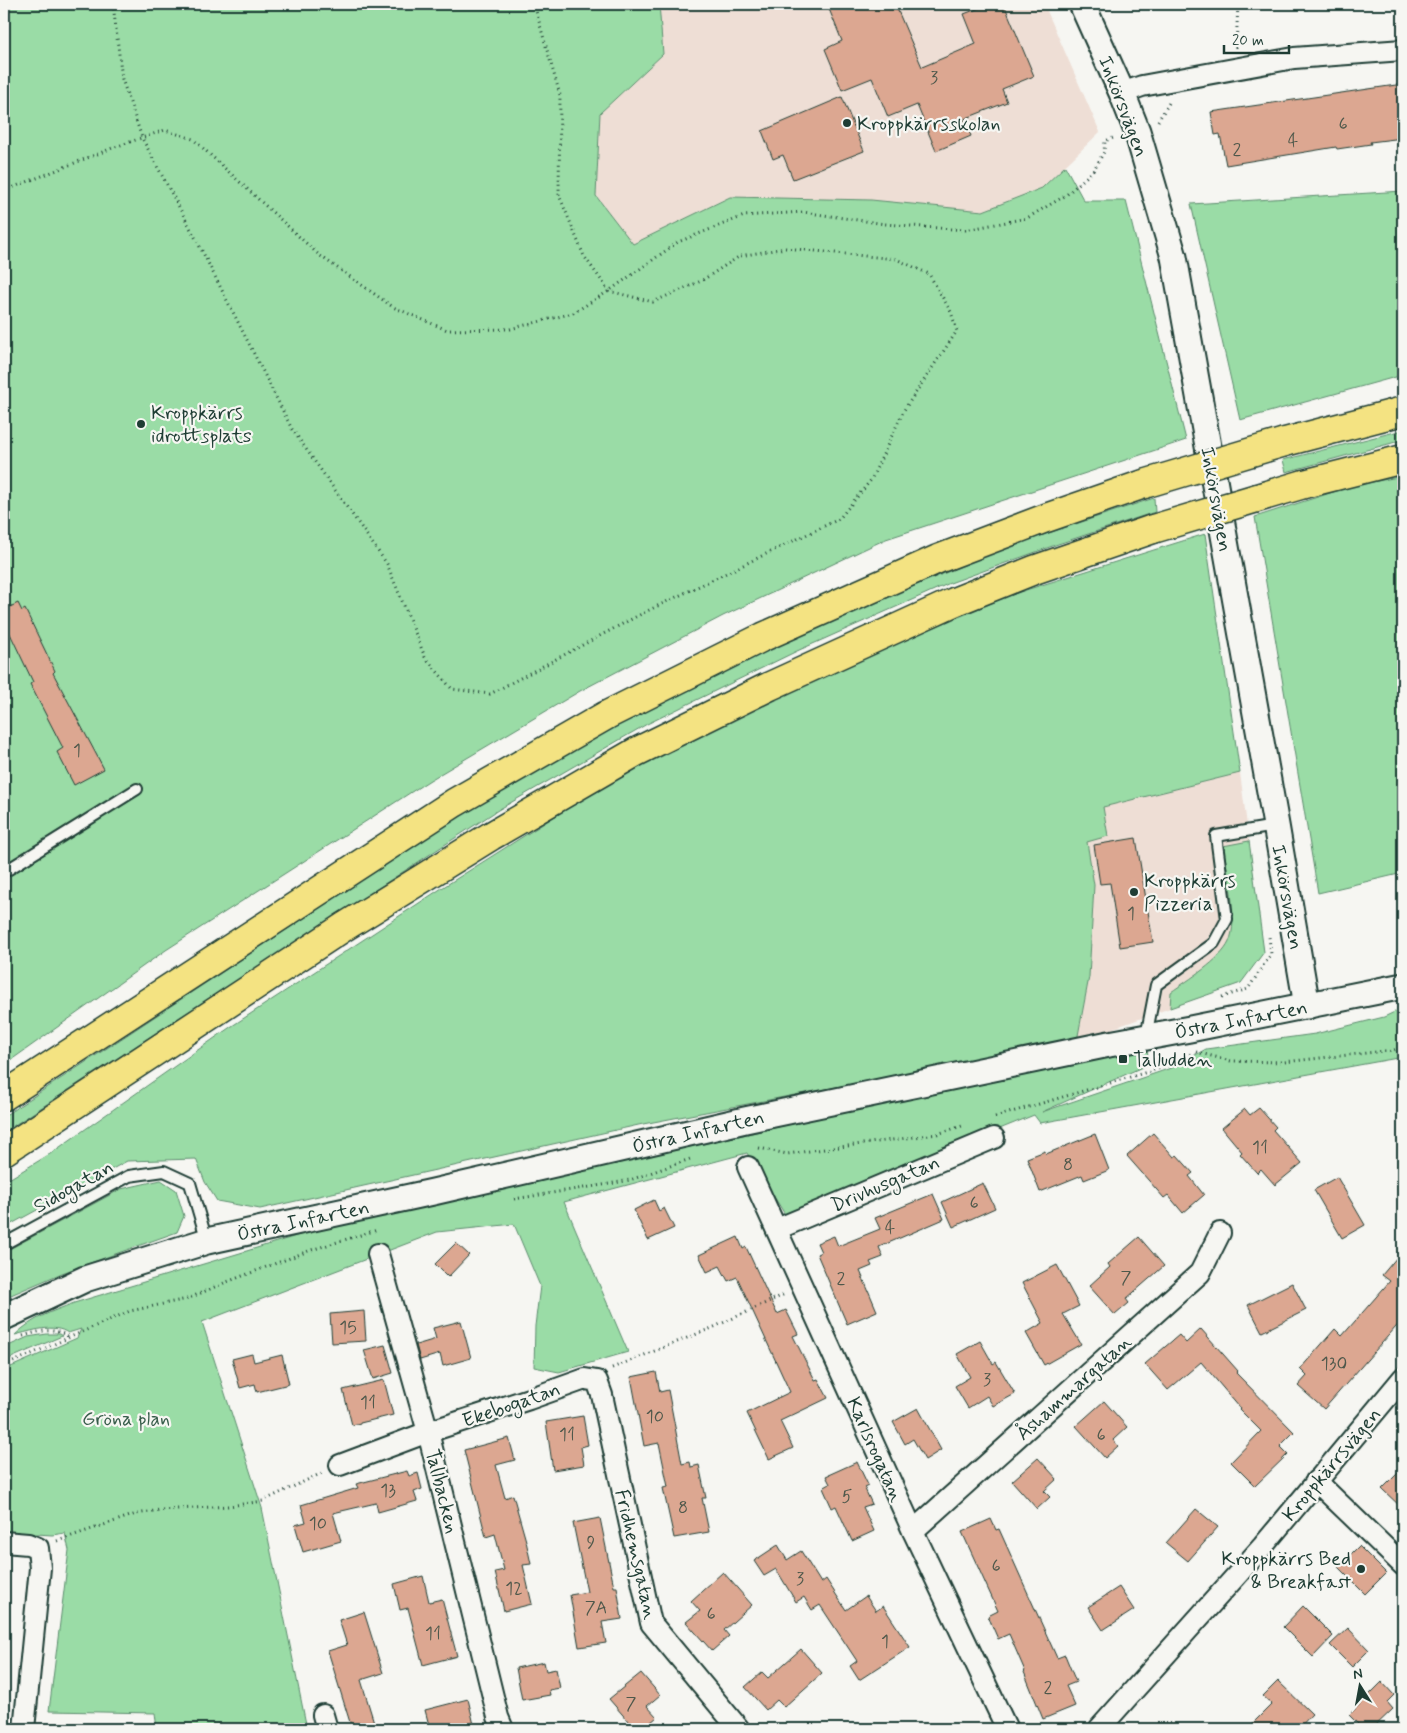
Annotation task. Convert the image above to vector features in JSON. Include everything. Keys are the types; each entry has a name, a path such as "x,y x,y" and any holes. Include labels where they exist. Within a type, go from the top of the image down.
{"highway":[{"path":"4,1096 454,803 607,715 763,637 938,560 1046,518 1144,484 1285,442 1403,411"},
{"path":"4,1151 344,927 491,836 636,752 770,686 954,602 1034,570 1154,529 1304,484 1403,459"}],"street":[{"name":"Inkörsvägen","path":"1082,4 1137,131 1174,257 1307,1006"},
{"path":"1122,93 1142,86 1294,58 1403,50"},
{"name":"Östra Infarten","path":"4,1316 85,1279 207,1240 434,1192 745,1120 1403,986"},
{"name":"Drivhusgatan","path":"777,1229 994,1138"},
{"name":"Karlsrogatan","path":"748,1167 913,1530 1007,1729"},
{"name":"Åshammargatan","path":"913,1530 1200,1273 1220,1233"},
{"name":"Tallbacken","path":"378,1254 428,1432 502,1729"},
{"name":"Kroppkärrsvägen","path":"1098,1729 1264,1546 1403,1378"},
{"name":"Ekebogatan","path":"340,1465 428,1432 585,1379 597,1381"},
{"name":"Fridhemsgatan","path":"597,1381 602,1395 651,1623 740,1729"},
{"path":"1316,1481 1403,1565"},
{"path":"4,1542 28,1544 38,1548 40,1568 24,1729"}],"lane":[{"path":"4,872 137,789"},
{"path":"1146,1037 1156,985 1214,943 1227,919 1216,836 1276,826"},
{"name":"Sidogatan","path":"4,1244 129,1176 164,1171 190,1183 207,1240"}],"path":[{"path":"113,4 122,79 142,138 195,237 292,429 387,564 425,657 452,689 490,694 645,612 839,519 871,480 904,410 957,332 951,312 929,274 896,259 786,248 740,256 702,281 653,302 608,291 584,256 559,195 560,95 534,4"},
{"path":"1238,4 1236,54 1238,68"},
{"path":"4,191 115,147 164,130 193,139 319,255 393,307 447,330 510,329 573,313 678,242 744,216 803,212 885,224 965,230 1027,218 1065,196 1093,171 1104,152 1105,141 1156,126 1183,78"},
{"path":"993,1117 1172,1065 1194,1052 1231,1060 1284,1062 1394,1050 1403,1047"},
{"path":"754,1147 787,1154 937,1134 965,1126"},
{"path":"508,1200 630,1180 701,1156"},
{"path":"4,1366 130,1311 187,1299 311,1250 382,1229"},
{"path":"597,1381 606,1370 712,1328 802,1286"},
{"path":"20,1337 51,1331 62,1333 69,1337"},
{"path":"38,1548 136,1514 160,1510 229,1506 263,1501 340,1465"}],"shaded area":[{"name":"Kroppkärrsskolan","path":"659,4 1044,4 1100,132 1042,188 983,211 871,200 730,197 633,244 596,196 600,113 663,54"},
{"path":"1240,773 1264,952 1241,983 1077,1041 1089,977 1094,885 1087,842 1103,807"}],"green space":[{"path":"4,4 659,4 663,54 600,113 596,196 633,244 730,197 871,200 983,211 1042,188 1065,166 1084,201 1126,201 1186,440 886,539 723,616 580,691 430,780 166,950 4,1065"},
{"path":"1403,191 1403,375 1240,420 1191,204"},
{"path":"1403,430 1403,440 1286,472 1283,460"},
{"path":"1403,476 1403,873 1318,893 1255,517 1352,486"},
{"path":"1154,498 1155,512 1058,544 950,583 797,651 647,724 498,810 4,1132 4,1116 439,829 606,730 756,652 1012,545"},
{"path":"1205,534 1240,773 1103,807 1108,836 1087,842 1094,885 1089,977 1077,1041 643,1124 260,1209 217,1201 205,1182 196,1159 127,1161 4,1228 4,1182 50,1154 229,1028 445,886 631,768 821,675 1013,594"},
{"path":"1249,841 1264,952 1241,983 1170,1008 1171,992 1212,963 1229,942 1232,933 1233,909 1223,846"},
{"name":"Gröna plan","path":"1403,1008 1403,1057 1040,1123 1034,1115 786,1216 747,1153 564,1202 628,1352 559,1372 534,1367 535,1326 540,1286 514,1224 437,1232 202,1322 262,1508 307,1729 157,1729 155,1713 49,1711 69,1550 65,1533 52,1535 4,1532 4,1370 77,1338 81,1329 68,1333 49,1328 15,1335 43,1316 74,1303 313,1231 832,1115 1147,1049 1149,1064 1042,1112 1174,1067 1206,1049 1315,1034 1384,1017"},
{"path":"161,1180 176,1190 184,1216 177,1232 62,1273 4,1298 4,1252 121,1189"},
{"path":"59,1334 62,1336 4,1361 4,1348 28,1337"}],"building":[{"path":"827,4 895,4 922,67 976,44 964,14 990,4 1004,4 1034,76 1002,89 1007,102 964,119 971,136 936,151 917,105 888,117 872,78 842,90 825,49 842,41"},
{"path":"1403,84 1403,138 1226,165 1220,134 1215,135 1211,112"},
{"path":"842,97 864,151 793,179 783,155 773,159 762,131"},
{"path":"18,603 22,611 25,609 55,671 53,673 104,769 74,785 57,752 63,748 30,684 33,682 4,621 4,610"},
{"path":"1136,838 1153,942 1120,947 1110,883 1100,884 1094,845"},
{"path":"1259,1108 1276,1127 1273,1130 1302,1163 1275,1185 1261,1169 1257,1173 1240,1154 1242,1152 1222,1128 1245,1109 1250,1115"},
{"path":"1153,1133 1174,1157 1177,1155 1193,1173 1189,1176 1204,1195 1183,1213 1168,1195 1164,1198 1127,1156"},
{"path":"1095,1134 1109,1170 1084,1180 1082,1175 1040,1192 1027,1158 1045,1151 1046,1154"},
{"path":"1337,1177 1365,1225 1342,1238 1314,1190"},
{"path":"983,1183 995,1208 953,1227 942,1202"},
{"path":"933,1194 944,1219 879,1247 883,1257 870,1262 872,1266 860,1271 877,1311 847,1324 817,1254 821,1252 817,1243 834,1236 838,1246 880,1229 875,1218"},
{"path":"654,1200 659,1211 664,1208 674,1228 648,1240 634,1210"},
{"path":"738,1237 743,1249 746,1247 777,1314 786,1310 798,1334 793,1336 815,1380 818,1379 828,1398 780,1421 793,1448 769,1459 747,1413 790,1392 737,1277 728,1281 720,1266 707,1272 699,1255"},
{"path":"1139,1237 1164,1266 1126,1299 1129,1303 1115,1315 1089,1286 1110,1267 1108,1264"},
{"path":"456,1243 469,1255 448,1277 435,1264"},
{"path":"1403,1250 1403,1319 1324,1409 1298,1386 1307,1376 1300,1369 1335,1329 1342,1336 1390,1281 1382,1275"},
{"path":"1057,1265 1079,1306 1063,1314 1081,1344 1044,1365 1026,1333 1043,1323 1022,1283"},
{"path":"1292,1283 1306,1310 1262,1332 1248,1305"},
{"path":"364,1311 366,1341 332,1343 330,1314"},
{"path":"461,1321 471,1358 443,1366 440,1354 420,1360 416,1345 436,1339 433,1328"},
{"path":"1201,1329 1238,1371 1236,1373 1294,1432 1280,1446 1288,1454 1255,1486 1231,1462 1261,1431 1239,1409 1201,1362 1168,1390 1145,1364 1179,1335 1186,1343"},
{"path":"980,1341 993,1364 996,1362 1015,1394 993,1406 987,1396 968,1408 955,1386 970,1377 957,1354"},
{"path":"385,1345 393,1373 373,1379 364,1350"},
{"path":"252,1354 254,1362 282,1355 289,1384 257,1392 255,1384 240,1388 232,1359"},
{"path":"656,1372 660,1392 668,1390 682,1464 690,1462 691,1467 699,1465 706,1498 702,1498 709,1532 674,1538 663,1488 668,1487 659,1443 644,1446 631,1377"},
{"path":"384,1380 393,1415 352,1425 343,1390"},
{"path":"1104,1401 1127,1427 1113,1440 1118,1446 1105,1458 1076,1426"},
{"path":"918,1408 941,1450 925,1460 913,1439 905,1444 893,1422"},
{"path":"583,1416 588,1445 581,1447 584,1465 553,1470 546,1422"},
{"path":"509,1438 515,1460 496,1465 505,1498 513,1495 526,1541 531,1564 523,1565 532,1604 504,1611 495,1572 504,1570 495,1534 486,1537 464,1450"},
{"path":"1038,1458 1057,1479 1044,1491 1050,1497 1037,1509 1012,1481"},
{"path":"857,1462 868,1485 864,1487 872,1504 863,1507 874,1531 852,1541 836,1506 832,1508 823,1488 830,1484 826,1476"},
{"path":"1403,1468 1403,1509 1382,1489"},
{"path":"407,1471 409,1476 418,1473 422,1489 414,1492 417,1501 378,1512 376,1503 333,1513 341,1541 303,1552 295,1525 306,1522 301,1505 358,1488 356,1484"},
{"path":"1196,1509 1218,1527 1188,1561 1166,1543"},
{"path":"600,1518 614,1587 617,1587 622,1619 602,1622 606,1643 579,1647 570,1595 587,1592 573,1523"},
{"path":"991,1519 996,1530 999,1529 1057,1658 1065,1655 1076,1682 1066,1686 1075,1706 1043,1719 1009,1634 998,1639 988,1616 998,1611 962,1532"},
{"path":"778,1545 787,1560 801,1551 821,1583 826,1579 846,1610 866,1596 876,1611 883,1606 910,1647 859,1680 850,1666 857,1661 820,1605 812,1610 804,1597 796,1602 776,1569 764,1576 754,1561"},
{"path":"1359,1546 1386,1573 1365,1594 1338,1567"},
{"path":"723,1572 752,1605 724,1630 729,1636 712,1651 686,1622 700,1611 691,1601"},
{"path":"423,1576 429,1602 442,1599 457,1656 423,1665 408,1608 400,1610 394,1584"},
{"path":"1119,1587 1134,1610 1103,1630 1088,1607"},
{"path":"1303,1606 1333,1636 1313,1657 1283,1627"},
{"path":"364,1612 383,1673 361,1680 376,1729 352,1729 328,1651 347,1645 339,1620"},
{"path":"1348,1628 1369,1650 1352,1667 1330,1645"},
{"path":"801,1649 822,1673 784,1707 777,1700 766,1710 745,1687 762,1672 768,1678"},
{"path":"544,1662 546,1671 556,1669 560,1688 549,1690 550,1695 522,1700 516,1668"},
{"path":"641,1673 660,1695 647,1706 657,1717 643,1729 635,1729 609,1699"},
{"path":"1278,1681 1312,1714 1298,1729 1247,1729 1272,1704 1263,1696"},
{"path":"1382,1682 1394,1695 1387,1702 1393,1709 1372,1729 1363,1729 1349,1715"},
{"path":"468,1699 475,1729 430,1729 425,1710"}],"place":[{"name":"Kroppkärrsskolan","path":"847,123"},
{"name":"Kroppkärrs idrottsplats","path":"141,424"},
{"name":"Kroppkärrs Pizzeria","path":"1134,892"},
{"name":"Talludden","path":"1123,1059"},
{"name":"Kroppkärrs Bed & Breakfast","path":"1361,1569"}]}
